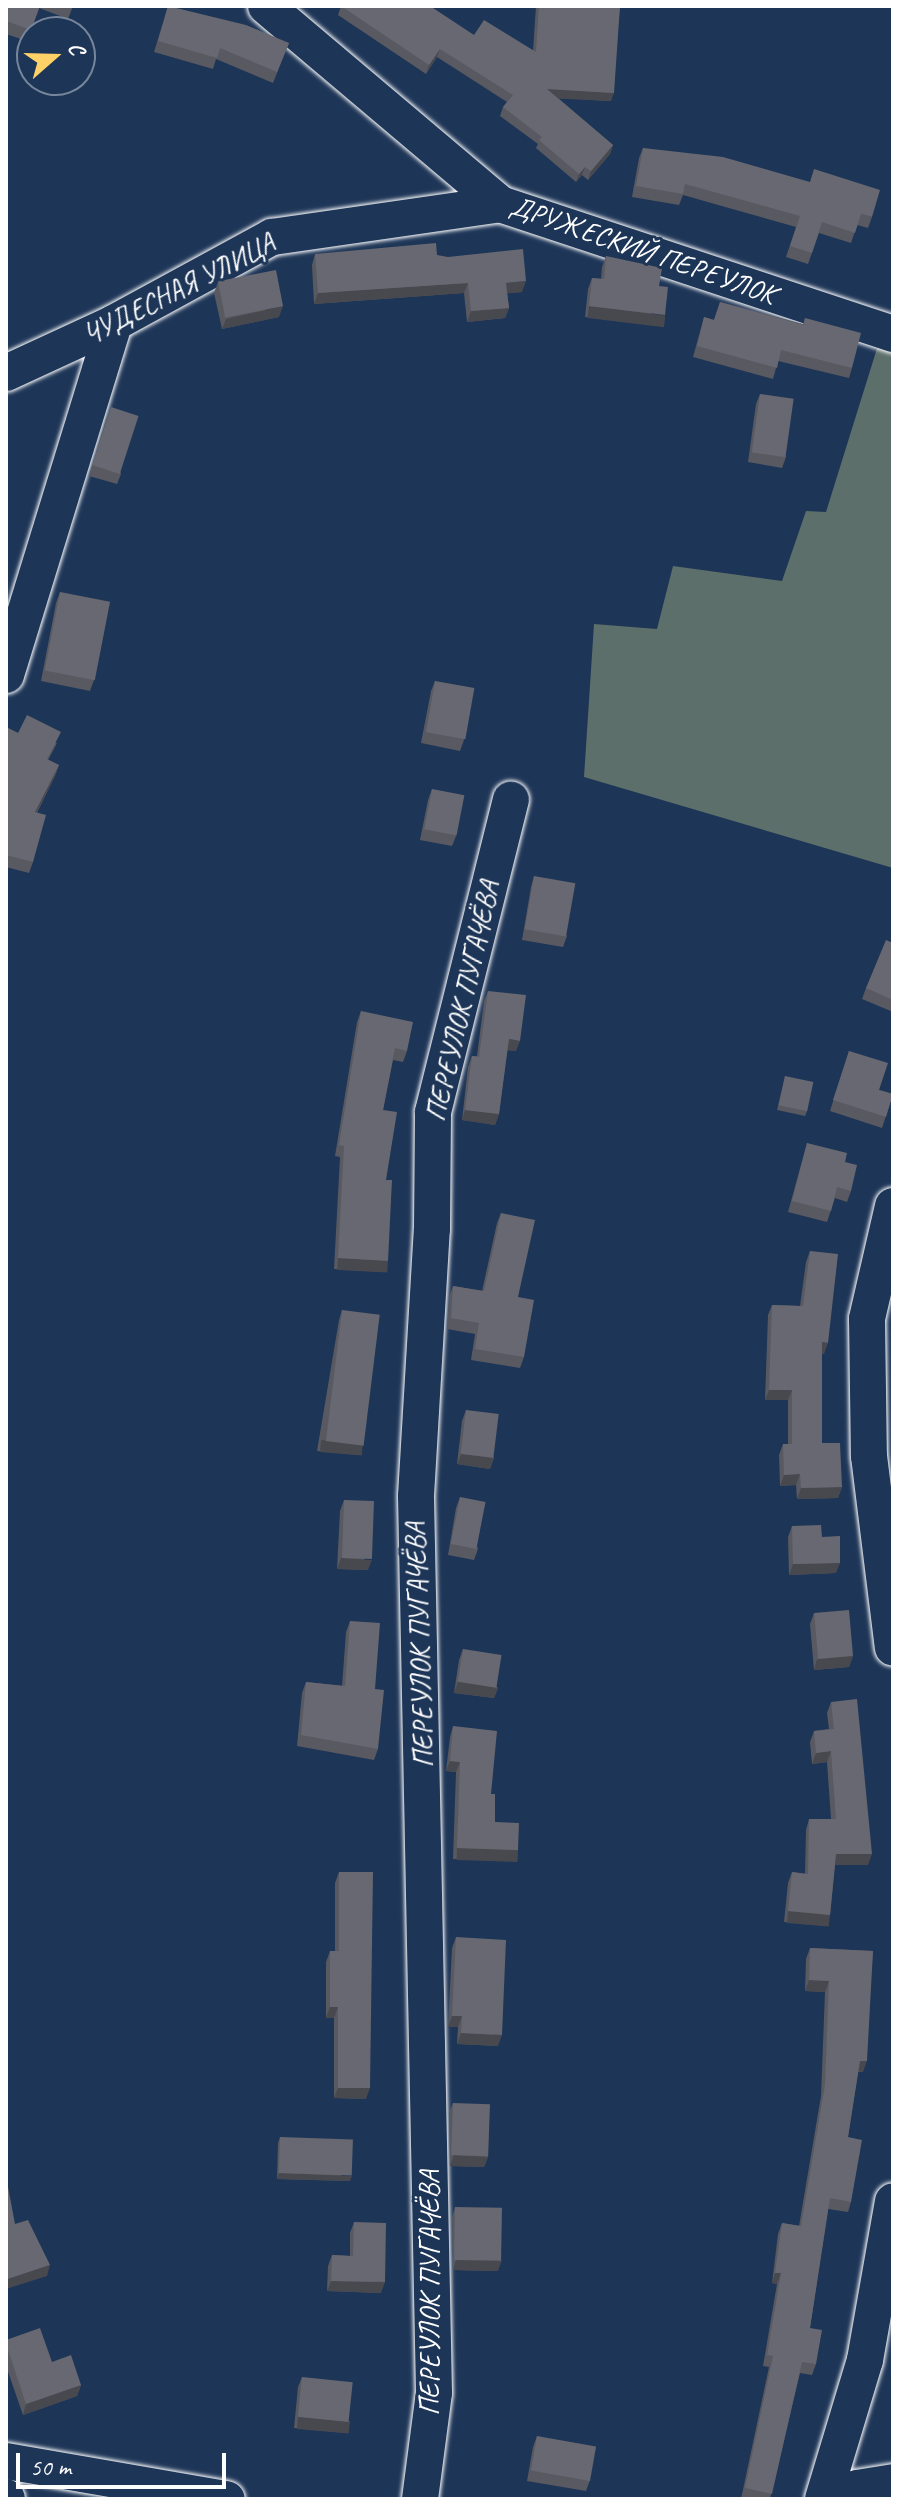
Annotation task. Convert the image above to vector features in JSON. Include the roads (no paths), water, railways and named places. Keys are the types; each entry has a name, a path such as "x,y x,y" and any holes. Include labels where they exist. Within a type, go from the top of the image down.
{"street":[{"name":"ДРУЖЕСКИЙ ПЕРЕУЛОК","path":"266,6 500,204 893,334"},
{"name":"ЧУДЕСНАЯ УЛИЦА","path":"6,373 114,323 272,237 500,204"},
{"path":"6,675 114,323"},
{"name":"ПЕРЕУЛОК ПУГАЧЁВА","path":"420,2499 434,2393 416,1496 432,1229 433,1112 511,800"},
{"path":"893,1206 867,1319 869,1456 893,1648"},
{"path":"823,2499 865,2360 893,2201"},
{"path":"6,2461 227,2499"},
{"path":"840,2499 857,2488 893,2482"}]}
